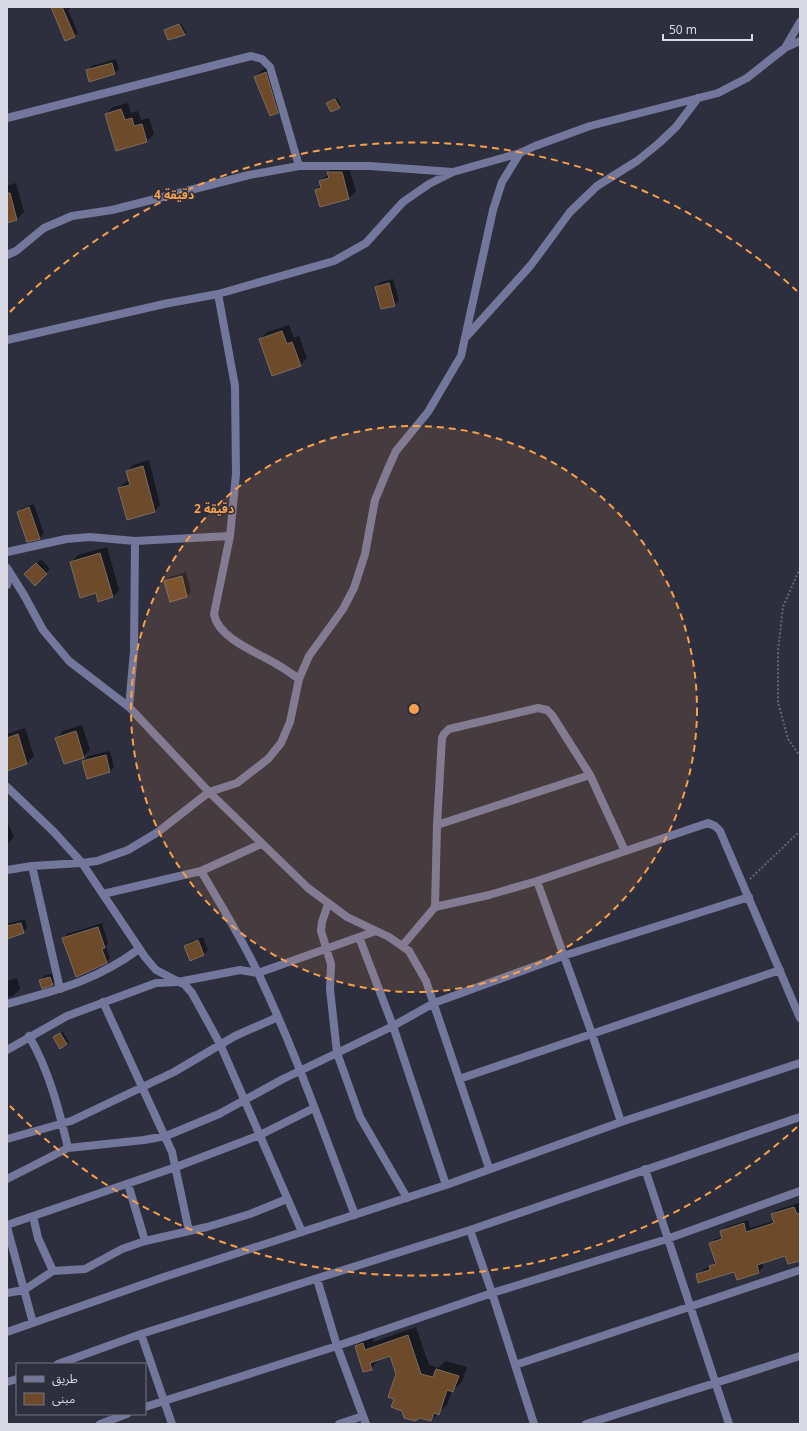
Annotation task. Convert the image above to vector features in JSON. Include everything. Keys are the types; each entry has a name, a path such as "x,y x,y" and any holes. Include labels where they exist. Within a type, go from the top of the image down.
{"street":[{"path":"786,48 800,22"},
{"path":"7,340 164,304 218,294 334,262 366,243 403,202 430,184 453,172 520,153 590,126 718,93 747,78 786,48 800,41"},
{"path":"7,118 251,56 262,59 270,67 299,166"},
{"path":"466,337 493,309 531,265 570,212 597,186 637,161 658,144 676,127 698,98"},
{"path":"7,870 32,866 97,861 128,850 158,832 209,792 237,783 268,759 281,743 290,722 299,679 309,656 343,609 354,588 365,554 375,500 396,451 428,412 452,374 461,356 493,210 502,182 520,153"},
{"path":"7,255 16,251 44,228 72,216 112,210 249,175 299,166 370,166 453,172"},
{"path":"218,294 235,386 236,474 230,536 214,614 216,622 237,642 279,665 299,679"},
{"path":"7,552 66,539 90,537 135,541 230,536"},
{"path":"129,707 134,651 135,541"},
{"path":"8,570 24,595 42,630 69,661 95,679 129,707 209,792 262,844 328,904 347,917 403,945 415,961 426,981 489,1168"},
{"path":"7,585 8,570"},
{"path":"435,907 436,825 442,738 449,729 538,708 543,709 552,715 590,775 625,851"},
{"path":"436,825 590,775"},
{"path":"7,787 54,832 82,863 139,949 156,970 178,982 192,993 220,1044 302,1232"},
{"path":"403,945 435,907 489,895 537,881 708,823 712,824 720,831 800,1018"},
{"path":"103,894 201,871 262,844"},
{"path":"32,866 60,989"},
{"path":"201,871 258,973 278,1017 301,1070 355,1215"},
{"path":"537,881 592,1034 621,1122"},
{"path":"7,1179 68,1148 144,1140 166,1136 201,1123 301,1070 393,1026 434,1003 563,956 749,897"},
{"path":"328,904 322,922 321,931 331,964 330,988 337,1053 360,1117 407,1198"},
{"path":"7,1050 29,1036 67,1016 156,983 178,982 240,970 258,973 376,931"},
{"path":"359,937 393,1026 446,1185"},
{"path":"7,1004 60,989 106,971 139,949"},
{"path":"459,1079 780,970"},
{"path":"103,1002 166,1136 176,1168 189,1231"},
{"path":"7,1140 63,1125 180,1069 220,1044 278,1017"},
{"path":"29,1036 46,1074 63,1125 68,1148"},
{"path":"7,1332 446,1185 489,1168 621,1122 800,1063"},
{"path":"33,1323 7,1226 176,1168 260,1135 314,1108"},
{"path":"61,1363 141,1334 470,1230 800,1117"},
{"path":"645,1169 729,1424"},
{"path":"128,1184 145,1241"},
{"path":"146,1407 337,1346 492,1293 667,1239 800,1191"},
{"path":"7,1293 24,1290 53,1271 84,1269 122,1249 145,1241 189,1231 250,1214 287,1199"},
{"path":"33,1216 38,1238 53,1271"},
{"path":"470,1230 516,1365 534,1424"},
{"path":"516,1365 800,1270"},
{"path":"317,1279 337,1346 366,1424"},
{"path":"141,1334 172,1424"},
{"path":"586,1424 800,1356"},
{"path":"100,1424 124,1415"},
{"path":"339,1424 363,1416"}],"path":[{"path":"800,568 783,607 778,652 778,702 788,739 800,756"},
{"path":"743,885 800,832"}],"building":[{"path":"51,7 62,7 75,37 65,41"},
{"path":"179,24 185,35 168,40 164,30"},
{"path":"112,63 115,74 89,82 86,70"},
{"path":"266,72 278,113 270,116 254,77"},
{"path":"335,99 340,108 331,112 326,103"},
{"path":"121,109 125,120 132,118 134,126 142,124 147,142 116,151 105,114"},
{"path":"327,172 342,172 349,199 320,207 315,190 321,188 319,181 329,178"},
{"path":"7,193 10,193 17,220 7,223"},
{"path":"389,283 395,306 381,309 375,287"},
{"path":"282,331 287,344 292,342 301,366 272,376 259,339"},
{"path":"143,466 155,512 127,520 118,488 130,485 126,471"},
{"path":"29,507 40,539 27,542 17,512"},
{"path":"100,553 113,597 98,602 96,593 80,598 70,562"},
{"path":"36,563 47,574 35,586 24,574"},
{"path":"182,576 187,597 170,602 164,581"},
{"path":"76,731 84,758 64,764 55,738"},
{"path":"18,734 27,764 7,771 7,738"},
{"path":"106,755 110,772 87,779 82,761"},
{"path":"21,923 24,933 7,939 7,926"},
{"path":"98,927 105,948 102,949 107,963 76,977 62,938"},
{"path":"198,940 204,955 190,961 184,946"},
{"path":"50,977 53,985 42,989 39,980"},
{"path":"60,1033 67,1044 60,1049 53,1037"},
{"path":"794,1207 797,1214 800,1213 800,1261 788,1264 785,1256 757,1265 759,1273 737,1280 734,1272 698,1283 696,1274 710,1270 709,1266 716,1264 709,1243 722,1239 720,1231 744,1223 746,1232 774,1223 771,1214"},
{"path":"408,1335 421,1374 433,1377 436,1369 459,1376 453,1392 447,1390 439,1415 434,1413 431,1421 420,1418 415,1421 404,1418 402,1411 391,1407 394,1399 388,1397 396,1374 390,1356 370,1363 372,1370 363,1372 355,1346 363,1343 365,1350"}]}
